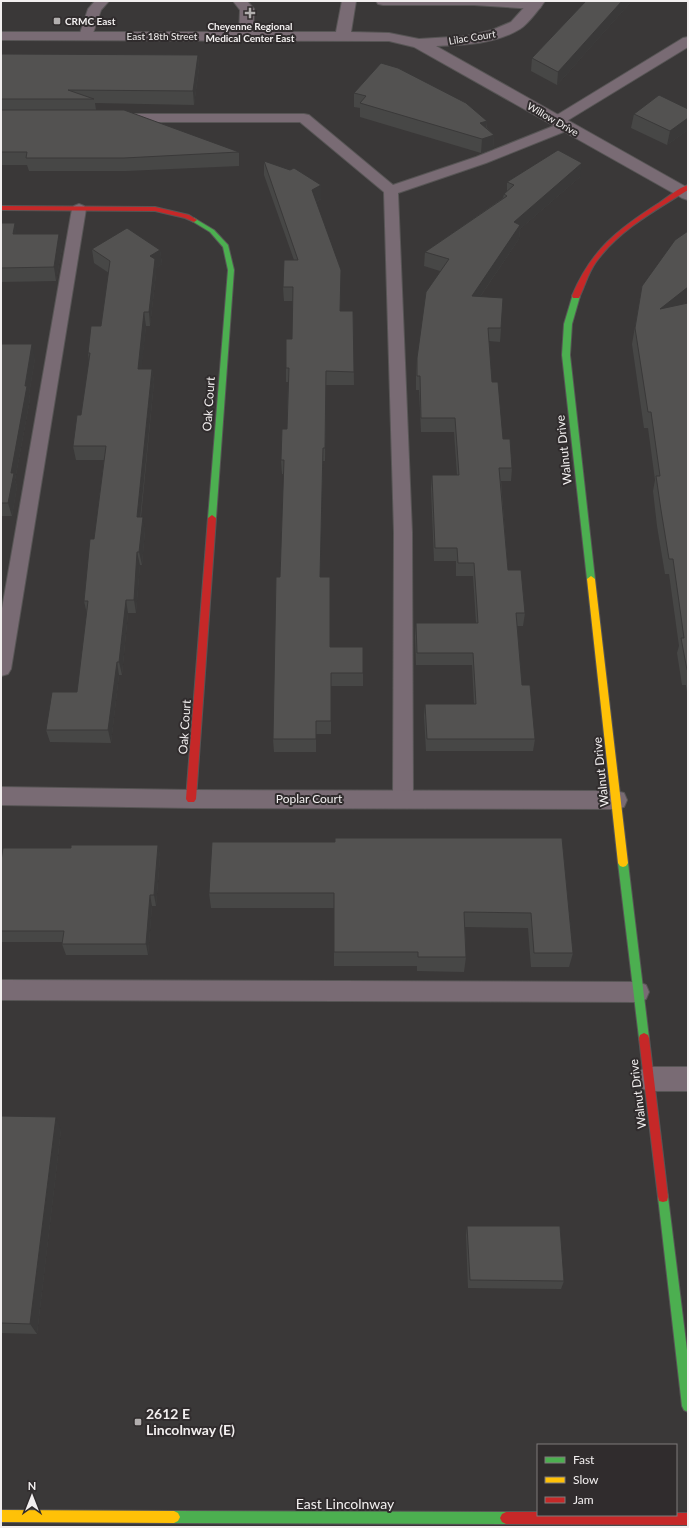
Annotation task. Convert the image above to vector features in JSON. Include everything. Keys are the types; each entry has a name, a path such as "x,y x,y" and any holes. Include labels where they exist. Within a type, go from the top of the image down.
{"street":[{"path":"343,36 349,1"},
{"name":"Lilac Court","path":"419,43 467,40 496,34 516,25 536,3"},
{"name":"East 18th Street","path":"1,36 343,36 389,37 419,43"},
{"name":"Willow Drive","path":"419,43 561,124 686,191"},
{"name":"Walnut Drive","path":"686,191 621,231 594,257 578,290 568,324 566,355 648,1079 687,1392"},
{"name":"Oak Court","path":"1,208 155,209 187,216 212,231 226,248 231,270 191,799"},
{"name":"Poplar Court","path":"1,796 191,799 616,800"},
{"path":"648,1079 688,1079"},
{"name":"East Lincolnway","path":"1,1516 276,1522 688,1519"}],"lane":[{"path":"86,36 95,9 102,1"},
{"path":"240,1 247,9 246,36"},
{"path":"383,1 536,3"},
{"path":"391,191 481,160 561,124 688,41"},
{"path":"105,118 304,118 391,191 403,532 403,799"},
{"path":"1,669 79,209"},
{"path":"1,990 638,992"}],"building":[{"path":"586,1 622,1 558,72 532,58"},
{"path":"1,54 198,55 193,91 68,90 94,99 1,99"},
{"path":"381,63 398,68 466,103 487,121 480,123 494,135 482,139 360,103 366,96 354,93"},
{"path":"659,95 688,109 688,118 670,131 634,114"},
{"path":"1,110 124,110 239,152 124,158 26,158 27,152 1,152"},
{"path":"558,150 582,163 514,222 520,225 472,296 503,298 501,328 488,328 492,382 498,382 503,439 510,439 512,468 499,468 508,570 521,570 525,613 516,613 522,685 530,685 535,739 427,739 425,704 476,704 473,653 417,653 416,623 478,623 474,563 458,563 457,548 435,548 432,475 459,475 455,418 421,418 420,376 417,376 417,358 426,292 449,259 425,252 507,196 504,194 514,185 507,182"},
{"path":"264,161 290,170 294,168 321,185 312,190 341,270 340,311 353,311 354,372 326,371 325,448 323,448 320,577 330,577 330,647 363,647 363,673 331,673 331,721 316,721 316,739 273,739 276,577 280,577 284,460 281,460 282,429 287,429 289,368 286,368 286,339 292,339 293,287 283,287 284,260 298,260"},
{"path":"1,223 15,223 13,234 59,234 54,267 1,268"},
{"path":"127,228 160,250 150,256 155,259 149,312 144,312 138,369 152,369 137,517 143,517 139,552 137,552 134,600 126,600 119,662 117,662 108,730 46,730 52,692 77,692 88,601 84,601 90,539 94,539 106,446 73,446 77,415 81,415 90,353 88,353 91,326 101,326 110,261 92,249"},
{"path":"688,231 688,287 660,309 688,303 687,670 681,638 684,638 673,559 669,559 656,476 660,476 651,412 648,412 635,328 642,286 675,240"},
{"path":"1,344 32,344 25,386 27,386 11,473 14,473 8,503 1,503"},
{"path":"335,838 562,838 573,953 534,953 531,913 464,912 466,957 418,957 418,952 334,952 334,893 209,893 212,842 335,842"},
{"path":"71,845 158,845 154,895 150,895 146,944 62,944 64,931 1,931 1,861 3,848 71,848"},
{"path":"1,1116 56,1117 30,1324 1,1323"},
{"path":"467,1226 560,1226 564,1281 470,1280"}],"traffic: fast":[{"path":"194,220 212,231 226,247 231,270 212,518"},
{"path":"576,296 568,324 566,355 591,579"},
{"path":"623,863 644,1038"},
{"path":"663,1197 688,1406"},
{"path":"174,1517 506,1518"}],"traffic: slow":[{"path":"591,579 623,863"},
{"path":"1,1516 174,1517"}],"traffic: jam":[{"path":"576,296 584,277 594,260 607,245 637,220 688,187"},
{"path":"1,208 155,209 187,216 194,220"},
{"path":"191,799 212,518"},
{"path":"644,1038 663,1197"},
{"path":"506,1518 688,1519"}],"place":[{"name":"Cheyenne Regional Medical Center East","path":"250,13"},
{"name":"CRMC East","path":"57,21"},
{"name":"2612 E Lincolnway (E)","path":"138,1422"}]}
